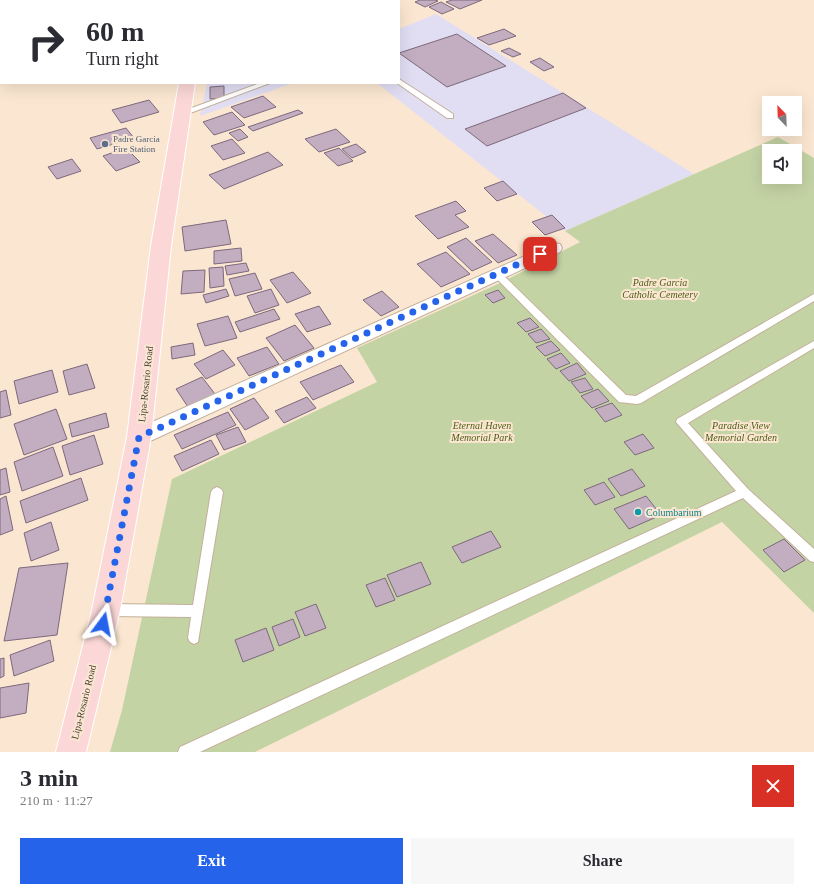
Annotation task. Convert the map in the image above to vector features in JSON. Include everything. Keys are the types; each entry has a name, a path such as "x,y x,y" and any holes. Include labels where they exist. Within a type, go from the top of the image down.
{"main road":[{"name":"Lipa-Rosario Road","path":"71,752 106,610 139,437 161,246 187,84"}],"street":[{"path":"139,437 496,273 554,248"}],"lane":[{"path":"400,82 450,116"},
{"path":"182,113 264,84"},
{"path":"496,273 623,399 637,400 814,298"},
{"path":"814,344 681,422 744,492 814,557"},
{"path":"194,638 217,492"},
{"path":"185,752 744,492"},
{"path":"106,610 198,611"}],"shaded area":[{"path":"436,14 694,174 565,231 378,84 400,84 400,29"},
{"path":"207,84 290,84 200,116"}],"green space":[{"path":"778,137 790,144 762,144"},
{"path":"762,144 762,184 802,184 802,151 814,158 814,613 722,522 255,752 110,752 122,710 172,479 377,382 357,348 500,283 580,242 565,231"}],"building":[{"path":"420,0 438,1 425,7 415,2"},
{"path":"452,0 482,0 460,9 446,2"},
{"path":"441,2 454,9 442,14 429,7"},
{"path":"504,29 516,36 489,45 477,38"},
{"path":"457,34 506,66 447,87 400,53"},
{"path":"509,48 521,54 513,57 501,51"},
{"path":"540,58 554,67 544,71 530,62"},
{"path":"224,86 224,98 210,99 210,87"},
{"path":"563,93 586,108 487,146 465,129"},
{"path":"263,96 276,107 244,118 231,107"},
{"path":"149,100 159,112 121,123 112,110"},
{"path":"298,110 303,113 253,131 248,127"},
{"path":"232,112 245,125 214,135 203,122"},
{"name":"Padre Garcia Fire Station","path":"126,128 134,138 97,149 90,138"},
{"path":"240,129 248,137 238,141 229,133"},
{"path":"336,129 350,142 319,152 305,139"},
{"path":"232,139 245,153 223,160 211,146"},
{"path":"356,144 366,152 352,158 342,149"},
{"path":"126,148 140,162 116,171 103,156"},
{"path":"339,148 353,161 338,166 324,153"},
{"path":"268,152 283,165 224,189 209,175"},
{"path":"72,159 81,171 57,179 48,167"},
{"path":"503,181 517,194 497,201 484,188"},
{"path":"456,201 466,211 455,215 469,227 438,239 415,216"},
{"path":"552,215 565,228 545,235 532,222"},
{"path":"226,220 231,244 185,251 182,227"},
{"path":"493,234 517,255 498,263 475,241"},
{"path":"466,238 492,262 472,271 447,247"},
{"path":"241,248 242,261 214,264 214,251"},
{"path":"446,252 470,274 441,287 417,264"},
{"path":"246,263 249,271 227,275 225,266"},
{"path":"223,267 224,286 210,288 209,268"},
{"path":"205,270 204,292 181,294 183,271"},
{"path":"293,272 311,293 287,303 270,280"},
{"path":"255,273 262,289 235,296 229,279"},
{"path":"226,289 229,296 206,303 203,295"},
{"path":"271,289 279,305 255,313 247,296"},
{"path":"498,290 505,298 493,303 485,295"},
{"path":"382,291 399,307 381,316 363,300"},
{"path":"319,306 331,324 307,332 295,314"},
{"path":"274,309 280,319 240,332 235,322"},
{"path":"228,316 237,338 205,346 197,324"},
{"path":"530,318 539,327 526,332 517,323"},
{"path":"295,325 314,348 284,361 266,338"},
{"path":"541,329 550,339 536,343 528,334"},
{"path":"551,341 560,350 545,356 536,347"},
{"path":"193,343 195,355 172,359 171,347"},
{"path":"267,347 279,364 249,376 237,358"},
{"path":"223,350 235,365 206,379 194,364"},
{"path":"561,353 570,363 556,369 547,359"},
{"path":"577,363 586,374 569,381 560,371"},
{"path":"87,364 95,388 69,395 63,371"},
{"path":"341,365 354,382 313,400 300,382"},
{"path":"52,370 58,392 19,404 14,381"},
{"path":"202,377 215,394 188,407 176,389"},
{"path":"585,378 593,389 580,393 571,382"},
{"path":"598,389 609,401 592,408 581,396"},
{"path":"6,390 11,415 0,418 0,392"},
{"path":"307,397 316,408 284,423 275,411"},
{"path":"254,398 269,418 245,430 230,409"},
{"path":"612,403 622,415 605,422 595,409"},
{"path":"56,409 67,439 24,455 14,424"},
{"path":"228,412 236,425 182,449 174,435"},
{"path":"106,413 109,427 72,437 69,424"},
{"path":"238,427 246,442 224,450 216,435"},
{"path":"643,434 654,448 635,455 624,442"},
{"path":"94,435 103,464 70,475 62,446"},
{"path":"211,440 219,454 182,471 174,456"},
{"path":"53,447 63,476 22,491 14,462"},
{"path":"6,468 10,492 0,495 0,470"},
{"path":"632,469 645,486 621,496 608,479"},
{"path":"81,478 88,500 26,523 20,501"},
{"path":"604,482 615,497 595,505 584,490"},
{"path":"6,496 13,530 0,535 0,499"},
{"name":"Columbarium","path":"646,496 661,515 629,529 614,509"},
{"path":"51,522 59,550 31,561 24,533"},
{"path":"491,531 501,547 462,563 452,547"},
{"path":"784,539 805,560 784,572 763,550"},
{"path":"421,562 431,584 397,597 387,575"},
{"path":"68,563 57,635 4,641 19,568"},
{"path":"385,578 395,600 376,607 366,585"},
{"path":"316,604 326,628 305,636 295,612"},
{"path":"293,619 300,637 279,646 272,627"},
{"path":"266,628 274,650 243,662 235,640"},
{"path":"50,640 54,661 14,676 10,655"},
{"path":"4,658 4,676 0,678 0,659"},
{"path":"29,683 26,713 0,718 0,688"}],"place":[{"name":"Padre Garcia Fire Station","path":"105,144"},
{"name":"Columbarium","path":"638,512"}],"route":[{"path":"103,624 139,437 540,254"}],"park label":[{"name":"Padre Garcia Catholic Cemetery","path":"660,288"},
{"name":"Eternal Haven Memorial Park","path":"482,430"},
{"name":"Paradise View Memorial Garden","path":"741,430"}]}
